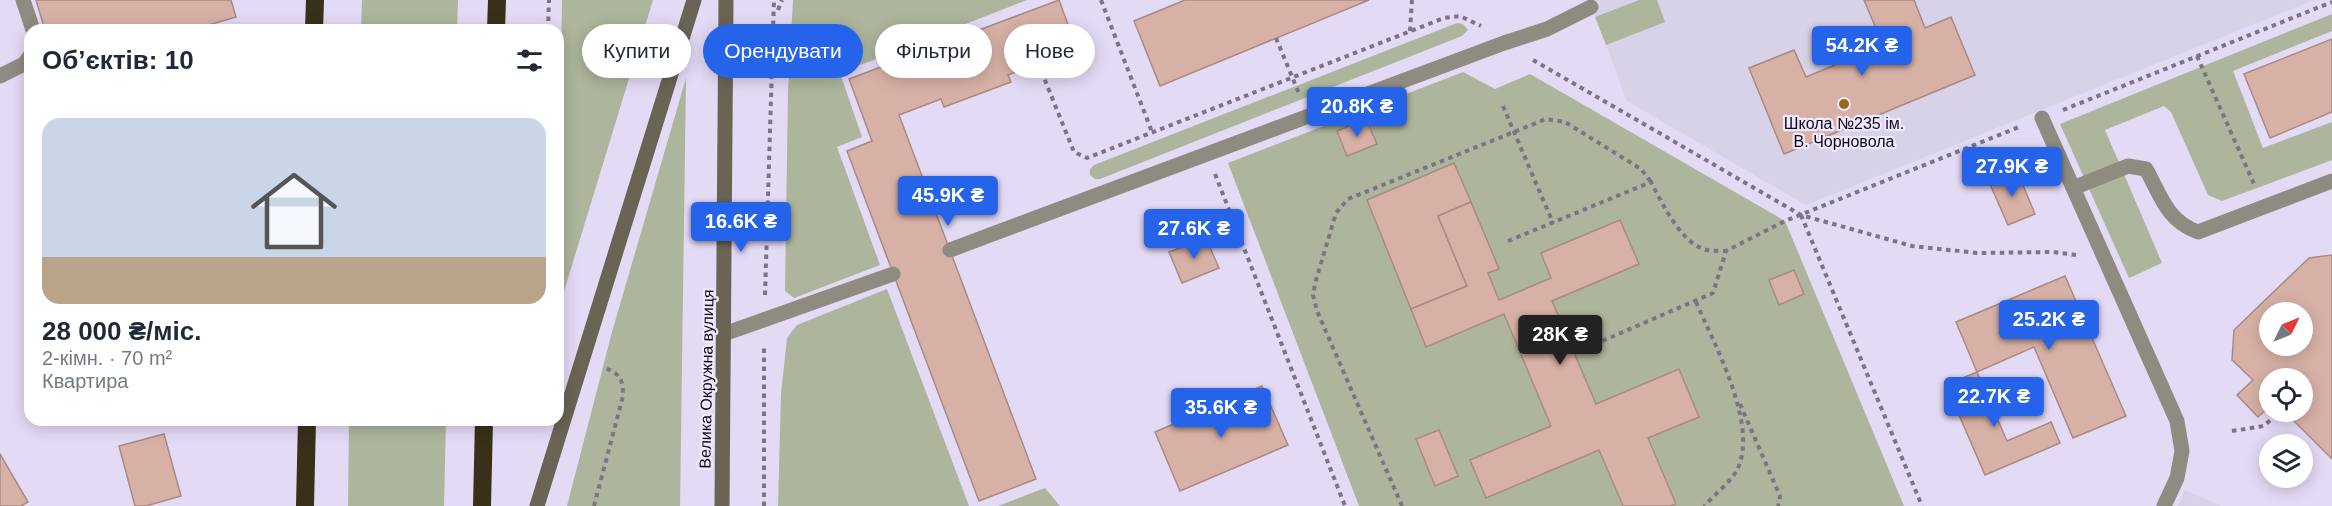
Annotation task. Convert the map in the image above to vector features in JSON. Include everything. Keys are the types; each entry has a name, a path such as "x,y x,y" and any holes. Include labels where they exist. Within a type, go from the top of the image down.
{"highway":[{"path":"314,24 315,0"},
{"path":"496,24 497,0"},
{"path":"305,506 307,426"},
{"path":"482,506 484,426"}],"main road":[{"path":"564,419 694,0"},
{"name":"Велика Окружна вулиця","path":"722,506 726,0"},
{"path":"537,506 562,426"}],"lane":[{"path":"23,0 31,24"},
{"path":"950,250 1547,29 1592,7"},
{"path":"0,76 24,64"},
{"path":"2042,118 2177,421 2182,451 2177,478 2164,506"},
{"path":"2073,188 2128,166 2146,169 2174,219 2186,228 2198,232 2332,181"},
{"path":"724,334 893,274"}],"path":[{"path":"548,24 549,0"},
{"path":"764,506 764,319 774,0"},
{"path":"778,10 782,0"},
{"path":"1101,0 1152,132"},
{"path":"1410,31 1412,0"},
{"path":"1044,78 1074,152 1087,158 1444,18 1460,16 1801,215 1912,246 1977,253 2053,252 2104,259"},
{"path":"1276,38 1308,117"},
{"path":"2197,56 2264,207"},
{"path":"1503,106 1552,223"},
{"path":"1402,506 1317,311 1313,295 1336,213 1347,199 1546,119 1565,122 1641,169 1684,236 1705,250 1726,251 1801,215"},
{"path":"1207,154 1345,506"},
{"path":"1508,241 1651,182"},
{"path":"1801,215 1922,506"},
{"path":"1587,348 1713,293 1726,251"},
{"path":"1696,302 1780,496 1778,506"},
{"path":"594,506 623,396 623,382 618,374 601,367"},
{"path":"1704,506 1738,470 1743,447 1737,399"},
{"path":"2232,431 2264,426 2268,422"}],"shaded area":[{"name":"Школа №235 ім. В. Чорновола","path":"1589,0 2314,0 1806,205 1627,101"},
{"path":"2185,490 2221,506 2178,506"}],"green space":[{"path":"362,0 458,0 457,24 361,24"},
{"path":"562,0 653,0 646,24 582,24 582,78 629,78 564,291 564,24 562,24"},
{"path":"793,0 1027,0 966,24 875,24 875,59 863,64 863,24 792,24"},
{"path":"1639,0 1657,0 1665,22 1606,45 1595,17"},
{"path":"2332,14 2332,31 2233,71 2263,148 2332,122 2332,160 2222,201 2208,195 2171,112 2164,106 2105,130 2162,263 2129,278 2060,124"},
{"path":"1457,23 1463,24 1468,30 1462,36 1100,179 1095,179 1090,175 1090,169 1094,165"},
{"path":"1463,72 1495,89 1530,74 1785,221 1904,506 1359,506 1228,163"},
{"path":"686,78 680,506 567,506 612,332"},
{"path":"789,78 842,78 862,137 837,147 880,265 794,298 785,291"},
{"path":"887,289 969,506 778,506 781,394 787,338 797,325"},
{"path":"349,426 446,426 444,506 348,506"},
{"path":"1045,488 1060,506 998,506"}],"building":[{"path":"36,0 231,0 236,17 212,24 43,24"},
{"path":"1059,0 1068,24 1004,24 1004,78 1009,78 1011,82 944,107 941,99 899,115 1036,479 979,501 847,151 872,141 849,79 863,78 863,74 875,69 875,78 992,78 992,25"},
{"path":"1185,0 1369,0 1160,86 1134,21"},
{"path":"1864,0 1914,0 1925,28 1951,17 1975,75 1784,154 1749,68 1794,50 1806,77 1883,45"},
{"path":"2332,39 2332,112 2270,138 2244,74"},
{"path":"1366,119 1377,144 1347,156 1337,131"},
{"path":"1454,163 1471,202 1438,216 1467,286 1411,309 1367,200"},
{"path":"2017,171 2035,214 2008,225 1989,182"},
{"path":"1471,202 1499,269 1488,273 1499,300 1551,278 1541,253 1620,220 1639,264 1552,301 1596,404 1679,369 1699,417 1648,438 1676,504 1623,506 1599,450 1486,498 1470,460 1551,426 1504,314 1426,347 1411,309 1467,286 1438,216"},
{"path":"1206,238 1219,268 1182,283 1169,252"},
{"path":"2332,255 2332,459 2313,440 2313,434 2307,434 2295,422 2313,422 2313,368 2259,368 2258,417 2237,395 2253,380 2232,360 2234,330 2259,306 2259,356 2313,356 2313,302 2263,302 2309,258"},
{"path":"1794,270 1804,294 1779,305 1769,280"},
{"path":"2065,276 2126,416 2073,438 2034,347 1977,372 1956,322"},
{"path":"1977,372 2007,441 2051,422 2060,443 1985,475 1946,385"},
{"path":"1262,386 1288,445 1180,491 1155,432"},
{"path":"1439,430 1458,476 1435,486 1416,439"},
{"path":"164,434 181,496 146,506 135,506 119,446"},
{"path":"0,454 28,502 21,506 0,506"}],"place":[{"name":"Школа №235 ім. В. Чорновола","path":"1844,104"}]}
